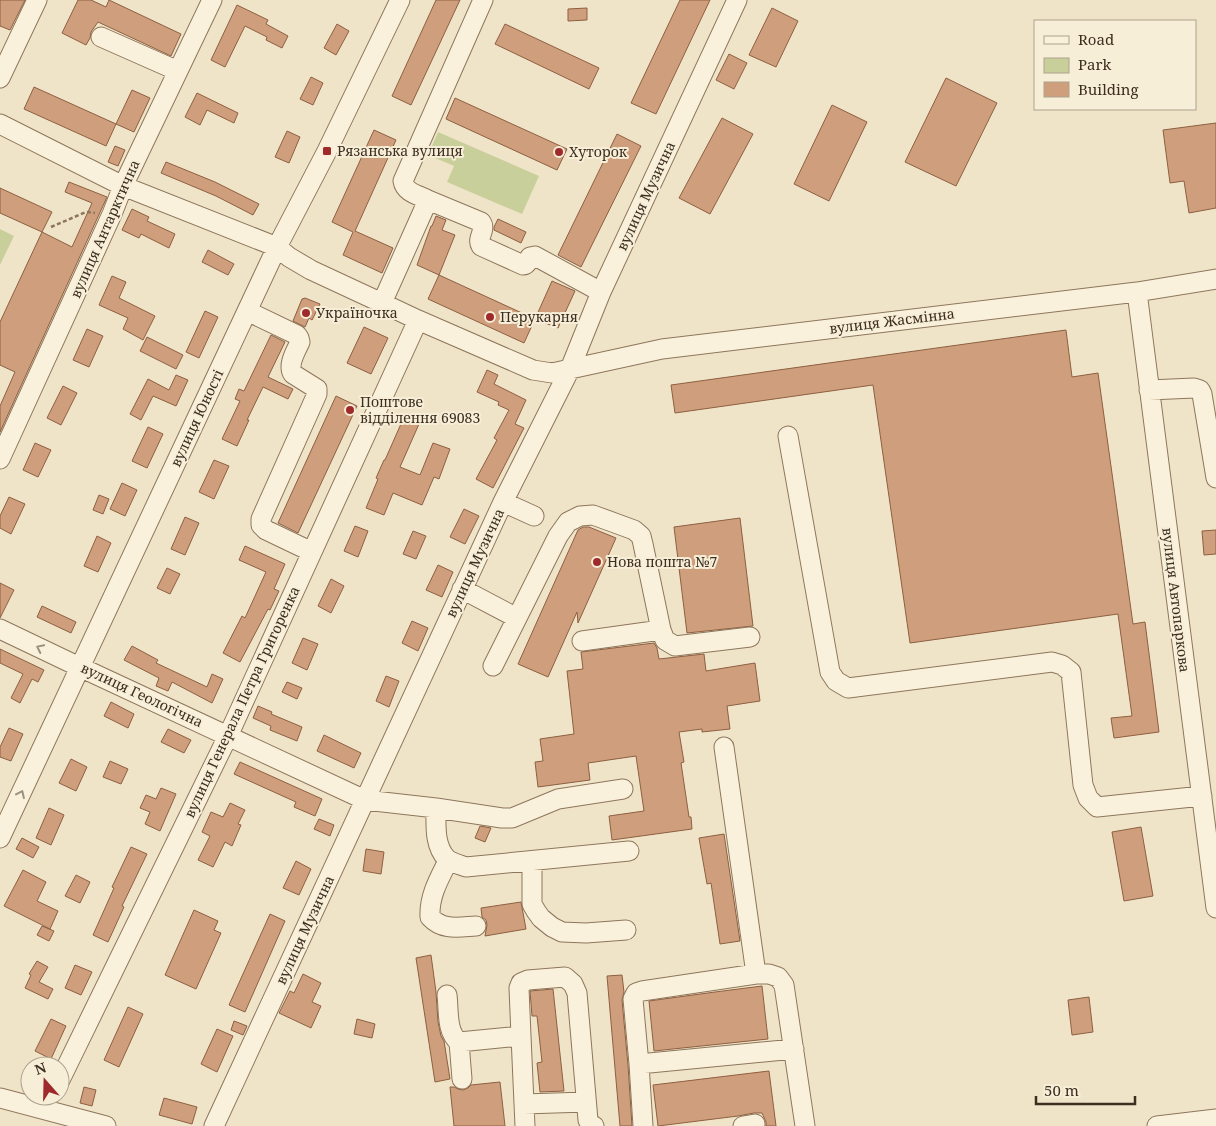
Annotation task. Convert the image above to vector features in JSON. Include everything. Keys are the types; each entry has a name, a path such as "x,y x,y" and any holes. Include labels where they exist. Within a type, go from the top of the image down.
{"street":[{"path":"2,67 37,0"},
{"name":"вулиця Антарктична","path":"0,459 123,186 212,0"},
{"name":"вулиця Юності","path":"0,838 277,247 327,151 400,0"},
{"path":"483,0 403,181 404,187 408,191 483,224 479,241 480,246 523,265 528,263 530,257 534,256 601,292"},
{"name":"вулиця Музична","path":"214,1126 462,589 503,502 570,369 601,292 737,0"},
{"path":"101,37 178,71"},
{"name":"вулиця Жасмінна","path":"0,124 123,186 277,247 289,257 311,270 418,320 533,370 552,373 662,348 1137,292 1216,279"},
{"path":"382,303 428,200"},
{"name":"вулиця Автопаркова","path":"1137,292 1216,908"},
{"path":"247,311 297,335 300,342 290,365 290,370 292,374 317,389 317,394 261,518 262,525 266,530 312,552"},
{"name":"вулиця Генерала Петра Григоренка","path":"70,1060 228,736 418,320"},
{"path":"1150,390 1194,388 1200,390 1216,478"},
{"path":"788,436 830,672 836,681 848,688 1052,662 1062,665 1071,672 1083,785 1088,798 1097,806 1202,796"},
{"path":"503,502 534,516"},
{"path":"493,666 558,536 568,522 580,516 593,515 634,530 641,536 661,630 665,640 675,646 750,637"},
{"path":"462,589 517,618"},
{"name":"вулиця Геологічна","path":"0,629 365,800 512,818 558,799 623,789"},
{"path":"582,641 661,630"},
{"path":"724,746 756,974"},
{"path":"436,808 436,830 439,848 448,861 466,867 629,851"},
{"path":"448,861 434,890 430,917 443,926 454,928 476,926"},
{"path":"532,861 532,904 541,918 552,927 562,932 586,933 626,930"},
{"path":"643,1126 633,999 636,993 756,974 769,974 778,977 784,985 794,1049 799,1122"},
{"path":"524,1126 519,988 521,983 528,980 565,977 573,984 577,993 586,1102 589,1122 594,1126"},
{"path":"447,995 450,1031 459,1042 521,1036"},
{"path":"459,1042 462,1079"},
{"path":"639,1064 794,1049"},
{"path":"0,1098 20,1100"},
{"path":"524,1104 586,1102"},
{"path":"56,1106 106,1126"},
{"path":"1157,1126 1216,1118"}],"path":[{"path":"51,226 86,212 112,214"}],"green space":[{"path":"438,132 539,176 522,214 447,182 454,166 428,155"},
{"path":"0,229 14,236 0,265"}],"building":[{"path":"0,0 25,0 10,30 0,26"},
{"path":"78,0 91,0 106,7 109,0 181,34 171,56 98,22 91,32 86,45 62,33"},
{"path":"436,0 460,0 411,105 392,96"},
{"path":"680,0 710,0 656,114 631,103"},
{"path":"237,5 268,20 266,24 288,36 282,48 266,40 267,37 245,26 225,67 211,60"},
{"path":"587,8 587,20 568,21 568,9"},
{"path":"772,8 798,21 776,67 749,55"},
{"path":"337,24 349,31 336,55 324,48"},
{"path":"505,24 599,68 589,89 495,44"},
{"path":"729,54 747,63 734,89 716,80"},
{"path":"311,77 323,83 313,105 300,99"},
{"path":"946,78 997,103 956,186 905,162"},
{"path":"34,87 116,124 106,146 24,109"},
{"path":"132,90 150,98 134,132 116,124"},
{"path":"197,93 238,113 234,123 207,110 200,125 185,117"},
{"path":"455,98 567,149 557,170 446,119"},
{"path":"832,105 867,122 829,201 794,184"},
{"path":"722,118 753,134 710,214 679,198"},
{"path":"1216,123 1216,208 1189,213 1184,181 1170,183 1163,130"},
{"path":"374,130 396,140 355,231 393,248 382,273 343,255 353,232 332,222"},
{"path":"287,131 300,137 289,163 275,157"},
{"path":"617,134 641,146 581,267 558,255"},
{"path":"115,146 125,150 118,166 108,162"},
{"path":"166,162 215,182 259,204 253,215 216,196 161,173"},
{"path":"69,182 107,197 0,432 0,406 15,372 0,365 0,322 42,232 72,247 92,203 65,192"},
{"path":"0,188 52,212 42,232 0,213"},
{"path":"132,209 149,217 147,221 175,234 169,248 141,234 139,238 122,230"},
{"path":"436,216 446,220 442,230 455,235 439,275 417,265"},
{"path":"498,219 526,232 521,243 494,230"},
{"path":"208,250 234,264 228,275 202,262"},
{"path":"439,275 535,319 524,343 428,299"},
{"path":"112,276 126,282 119,298 155,316 143,340 123,329 128,318 99,305"},
{"path":"552,281 575,291 558,328 535,319"},
{"name":"Україночка","path":"305,298 320,304 312,320 309,318 305,327 293,321 302,299"},
{"path":"205,311 218,317 199,358 186,352"},
{"path":"364,327 388,338 371,374 347,363"},
{"path":"87,329 103,336 89,367 73,360"},
{"path":"1066,330 1072,377 1098,373 1133,624 1145,622 1159,732 1114,738 1111,718 1132,716 1118,614 910,643 873,385 675,413 671,385"},
{"path":"271,335 285,342 268,377 293,389 288,399 263,387 237,446 222,439 240,401 235,399 239,389 244,391"},
{"path":"147,337 183,355 176,369 140,351"},
{"path":"487,370 498,375 494,384 526,400 515,424 524,428 493,488 476,479 497,440 494,438 509,410 498,405 499,402 477,392"},
{"path":"176,375 188,380 176,406 153,396 141,420 130,414 148,379 169,390"},
{"path":"63,386 77,393 61,425 47,418"},
{"path":"336,396 357,406 298,533 278,523"},
{"path":"404,417 419,424 400,467 420,475 433,443 450,449 439,479 434,477 422,505 393,493 384,515 366,508 378,479 376,478"},
{"path":"148,427 163,434 147,468 132,461"},
{"path":"35,443 51,450 38,477 23,470"},
{"path":"214,460 229,466 214,499 199,492"},
{"path":"122,483 137,490 125,516 110,509"},
{"path":"99,495 109,499 103,514 93,510"},
{"path":"9,497 25,504 11,534 0,528 0,516"},
{"path":"464,509 479,516 465,544 450,537"},
{"path":"185,517 199,523 185,555 171,549"},
{"path":"740,518 753,626 687,633 674,527"},
{"path":"355,526 368,531 358,557 344,551"},
{"path":"583,527 589,527 616,538 578,623 577,612 548,677 518,664 578,530"},
{"path":"1216,530 1216,554 1204,555 1202,531"},
{"path":"413,531 426,536 416,559 403,554"},
{"path":"97,536 111,543 98,572 84,566"},
{"path":"245,546 285,564 274,589 279,591 240,662 223,653 242,616 245,618 266,572 239,560"},
{"path":"438,565 453,572 442,597 426,590"},
{"path":"167,568 180,574 170,594 157,588"},
{"path":"331,579 344,586 331,613 318,606"},
{"path":"0,583 14,590 0,618"},
{"path":"42,606 76,622 71,633 37,617"},
{"path":"412,621 428,628 418,651 402,643"},
{"path":"303,638 318,644 307,670 292,663"},
{"path":"654,643 659,659 704,654 706,671 755,663 760,701 727,706 730,729 702,732 702,729 679,732 684,762 681,763 692,829 612,840 609,816 644,811 636,756 588,763 590,780 538,787 535,762 543,761 540,739 574,734 567,671 583,669 581,652"},
{"path":"132,646 158,660 156,663 207,687 212,674 223,679 212,703 172,682 168,691 156,686 159,678 124,660"},
{"path":"0,649 44,670 38,682 32,679 20,703 11,698 23,674 0,663"},
{"path":"386,676 399,681 389,707 376,701"},
{"path":"287,682 302,688 297,699 282,692"},
{"path":"111,702 134,714 128,728 104,716"},
{"path":"258,706 272,712 271,714 302,727 297,741 270,730 271,726 253,718"},
{"path":"9,728 23,734 11,761 0,757 0,747"},
{"path":"168,729 191,740 184,753 161,742"},
{"path":"324,735 361,753 354,768 317,751"},
{"path":"71,759 87,767 76,791 59,783"},
{"path":"110,761 128,769 121,784 103,777"},
{"path":"240,762 322,799 315,816 294,807 296,802 234,774"},
{"path":"161,788 176,794 160,831 145,824 150,812 140,808 146,795 156,799"},
{"path":"230,803 245,810 238,824 241,825 232,846 225,842 213,867 198,860 210,836 202,832 211,812 223,817"},
{"path":"49,808 64,815 51,845 36,838"},
{"path":"319,819 334,825 330,836 314,829"},
{"path":"480,826 491,828 485,842 475,838"},
{"path":"1141,827 1153,896 1124,901 1112,832"},
{"path":"724,834 740,941 720,944 711,883 707,884 699,838"},
{"path":"22,838 39,847 33,858 16,849"},
{"path":"131,847 147,854 122,906 124,907 108,942 93,935 114,888 112,887"},
{"path":"366,849 384,852 381,874 363,871"},
{"path":"296,861 311,869 299,895 283,888"},
{"path":"23,870 46,882 37,901 58,911 50,929 4,906"},
{"path":"76,875 90,882 80,903 65,896"},
{"path":"521,902 526,929 485,936 487,925 486,920 482,917 481,908"},
{"path":"194,910 218,921 214,930 221,933 196,989 165,975"},
{"path":"270,914 285,921 245,1012 229,1005"},
{"path":"42,926 54,931 49,941 37,935"},
{"path":"431,955 438,1022 444,1041 450,1079 435,1082 416,958"},
{"path":"37,961 48,967 39,982 53,989 48,999 25,988 31,975 29,974"},
{"path":"75,965 92,972 81,995 65,988"},
{"path":"303,974 321,983 312,1002 321,1006 311,1028 279,1013 290,991 294,993"},
{"path":"622,975 624,992 622,1000 632,1126 620,1126 607,976"},
{"path":"762,986 768,1039 654,1051 649,1001"},
{"path":"553,989 564,1091 540,1092 537,1063 542,1062 537,1016 532,1016 530,991"},
{"path":"1089,997 1093,1032 1072,1035 1068,1000"},
{"path":"128,1007 143,1014 119,1067 104,1060"},
{"path":"51,1019 66,1026 52,1056 45,1056 35,1051"},
{"path":"357,1019 375,1024 372,1038 354,1034"},
{"path":"234,1021 247,1026 243,1035 231,1030"},
{"path":"217,1029 233,1036 217,1072 201,1064"},
{"path":"769,1071 776,1126 766,1126 762,1113 754,1113 658,1126 653,1085"},
{"path":"500,1082 505,1126 454,1126 450,1087 463,1090 471,1085"},
{"path":"84,1087 96,1090 92,1106 80,1103"},
{"path":"164,1098 197,1107 192,1124 159,1115"}],"place":[{"name":"Рязанська вулиця","path":"327,151"},
{"name":"Хуторок","path":"559,152"},
{"name":"Україночка","path":"306,313"},
{"name":"Перукарня","path":"490,317"},
{"name":"Поштове відділення 69083","path":"350,410"},
{"name":"Нова пошта №7","path":"597,562"}]}
